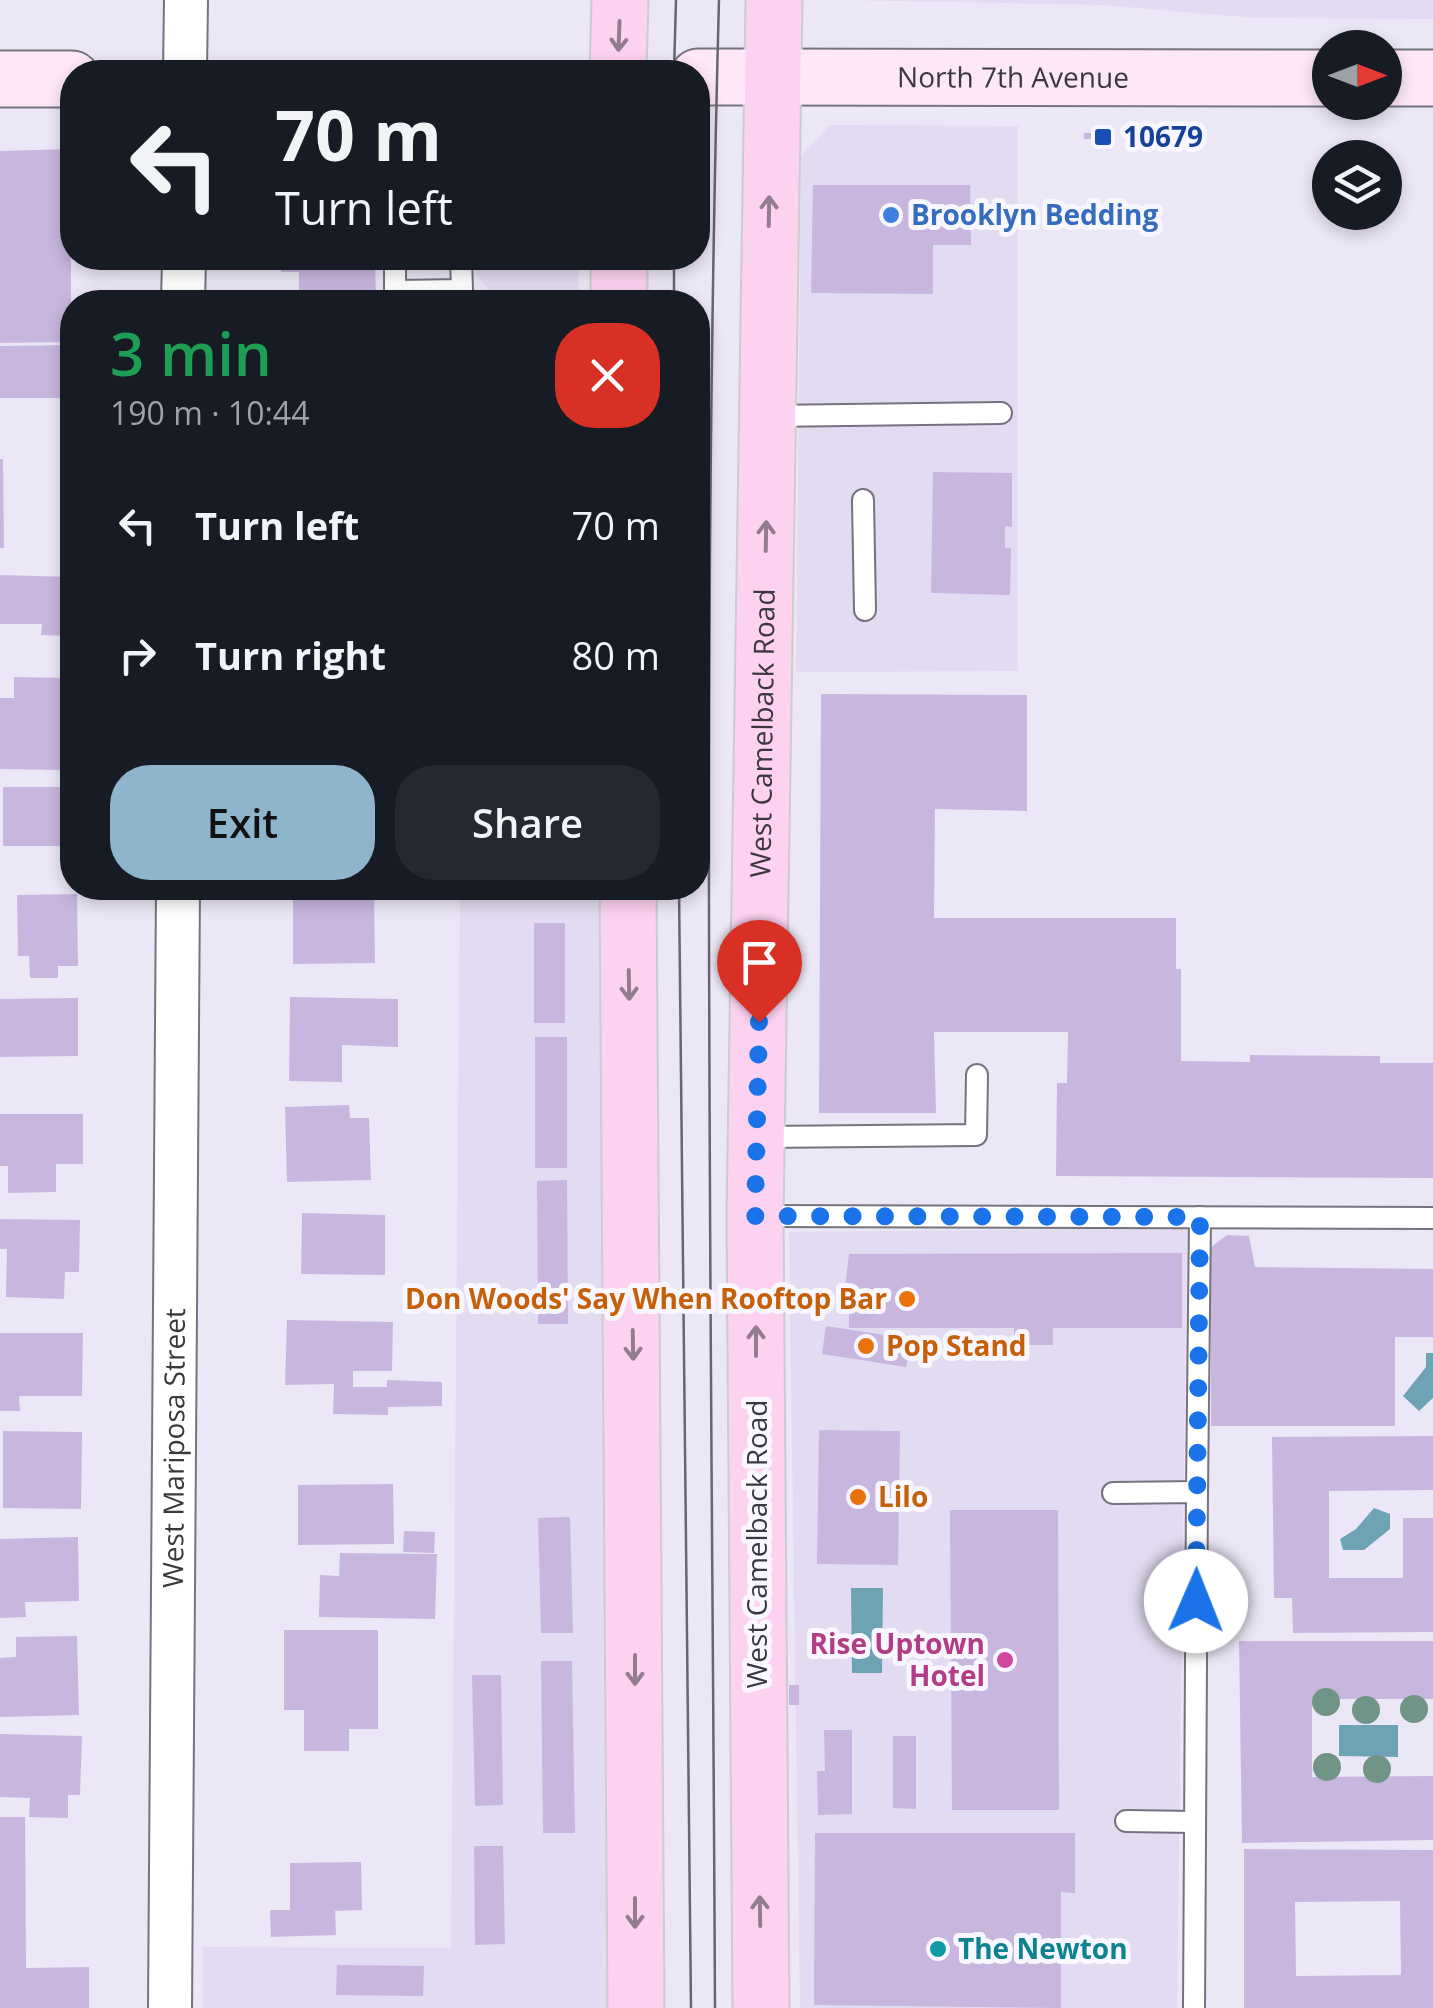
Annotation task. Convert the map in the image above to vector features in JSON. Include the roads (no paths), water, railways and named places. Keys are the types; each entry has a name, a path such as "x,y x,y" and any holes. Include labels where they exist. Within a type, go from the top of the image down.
{"main road":[{"path":"618,60 620,0"},
{"name":"West Camelback Road","path":"761,2008 755,1216 774,0"},
{"name":"North 7th Avenue","path":"710,78 1312,78"},
{"path":"1402,78 1433,78"},
{"path":"0,79 60,79"},
{"path":"628,900 636,2008"}],"street":[{"path":"185,60 186,0"},
{"name":"West Mariposa Street","path":"170,2008 178,900"}],"lane":[{"path":"412,290 462,290"},
{"path":"767,416 1000,413"},
{"path":"864,500 865,610"},
{"path":"757,1137 976,1135 977,1075"},
{"path":"755,1216 1433,1218"},
{"path":"1194,2008 1200,1217"},
{"path":"1113,1493 1197,1492"},
{"path":"1126,1821 1195,1822"}],"water":[{"path":"1426,1353 1433,1353 1433,1398 1419,1411 1403,1396 1426,1367"},
{"path":"1374,1508 1390,1514 1390,1529 1364,1550 1343,1550 1340,1539 1356,1529"},
{"path":"851,1588 883,1588 882,1673 852,1673"},
{"path":"1339,1725 1398,1725 1398,1757 1339,1756"}],"tram line":[{"path":"674,60 676,0"},
{"path":"710,502 719,0"},
{"path":"674,270 674,290"},
{"path":"679,900 691,2008"},
{"path":"709,900 715,2008"}],"place":[{"name":"10679","path":"1103,137"},
{"name":"Brooklyn Bedding","path":"891,215"},
{"name":"Don Woods' Say When Rooftop Bar","path":"907,1299"},
{"name":"Pop Stand","path":"866,1346"},
{"name":"Lilo","path":"858,1497"},
{"name":"Rise Uptown Hotel","path":"1005,1660"},
{"name":"The Newton","path":"938,1949"}]}
